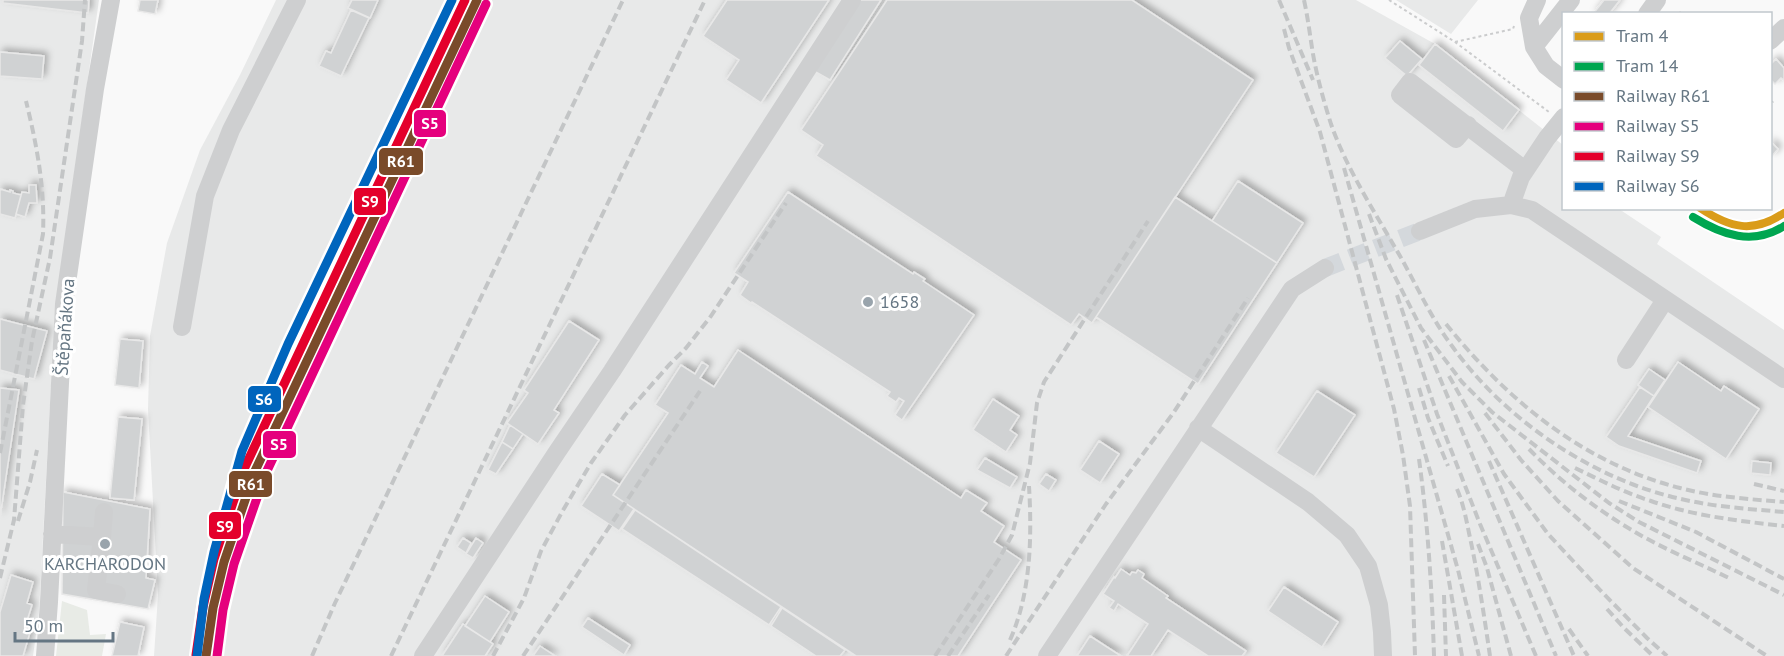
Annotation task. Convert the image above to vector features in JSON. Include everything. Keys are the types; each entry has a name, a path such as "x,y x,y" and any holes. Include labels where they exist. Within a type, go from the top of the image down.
{"street":[{"name":"Štěpaňákova","path":"45,656 64,304 95,89 111,0"},
{"path":"182,327 205,196 231,130 297,0"},
{"path":"423,656 612,371 852,0"},
{"path":"1537,0 1529,18 1534,47 1546,66 1562,79"},
{"path":"1534,47 1571,0"},
{"path":"1649,12 1658,0"},
{"path":"1772,39 1784,28"},
{"path":"1511,204 1521,177 1562,119"},
{"path":"1468,126 1526,170"},
{"path":"1420,231 1475,209 1511,204 1532,210 1784,379"},
{"path":"1047,656 1292,289 1325,268"},
{"path":"1626,360 1665,300"},
{"path":"1198,428 1308,502 1347,535 1368,566 1379,605 1383,656"},
{"path":"104,512 96,590 117,594"},
{"path":"52,534 102,537"}],"path":[{"path":"1389,0 1455,42 1562,119"},
{"path":"1455,42 1513,29 1514,22"}],"shaded area":[{"path":"0,0 99,0 55,309 39,613 33,656 0,656"},
{"path":"276,0 1356,0 1435,44 1562,144 1562,210 1620,210 1661,237 1657,244 1784,330 1784,656 154,656 158,595 148,409 150,336 167,243 200,150"},
{"path":"1396,0 1478,0 1451,34"},
{"path":"62,601 87,610 90,635 106,634 102,656 56,656"}],"building":[{"path":"3,0 89,0 88,13 3,3"},
{"path":"140,0 158,0 155,14 138,11"},
{"path":"352,0 378,0 370,18 348,8"},
{"path":"727,0 829,0 761,103 726,80 739,60 703,36"},
{"path":"859,0 881,0 830,80 814,71"},
{"path":"887,0 1132,0 1253,80 1092,323 1079,314 1071,325 816,156 823,145 801,130"},
{"path":"1604,0 1620,0 1611,12 1595,12"},
{"path":"351,10 369,18 341,76 319,66 326,51 331,53"},
{"path":"1400,41 1422,59 1407,76 1385,58"},
{"path":"1435,44 1519,110 1503,131 1419,65"},
{"path":"0,52 44,56 42,79 0,76"},
{"path":"1776,59 1784,68 1784,80 1781,78 1775,84 1772,81 1772,63"},
{"path":"1772,143 1778,149 1772,156"},
{"path":"1238,181 1303,223 1277,263 1212,221"},
{"path":"29,185 36,185 37,203 29,203 25,217 16,214 22,192 29,193"},
{"path":"0,189 21,195 15,218 0,214"},
{"path":"788,192 913,274 914,272 925,279 923,281 974,315 902,420 895,415 904,401 899,398 896,402 887,396 890,392 740,295 748,282 734,273"},
{"path":"1175,197 1277,263 1198,384 1096,317"},
{"path":"0,319 47,331 34,379 0,370"},
{"path":"569,321 599,340 554,410 559,413 538,444 507,423 528,393 524,390"},
{"path":"120,339 143,341 139,388 115,385"},
{"path":"738,350 961,498 966,490 987,503 981,511 1004,526 994,542 1021,560 958,656 856,656 613,495 668,413 655,405 681,365 695,374 702,362 708,366 700,378 714,387"},
{"path":"1678,362 1721,391 1724,386 1759,409 1726,459 1648,407"},
{"path":"1649,369 1665,380 1654,396 1638,385"},
{"path":"1640,387 1654,396 1628,436 1701,461 1697,473 1619,446 1606,437"},
{"path":"0,388 19,390 0,517"},
{"path":"1317,391 1355,415 1314,477 1276,453"},
{"path":"993,399 1019,416 1010,430 1017,435 1006,452 973,430"},
{"path":"118,417 142,419 134,500 110,498"},
{"path":"510,425 523,434 513,449 502,442"},
{"path":"1099,441 1119,454 1100,483 1080,470"},
{"path":"502,442 513,449 496,474 488,470"},
{"path":"985,458 1017,477 1010,488 977,470"},
{"path":"1752,461 1771,463 1770,475 1751,473"},
{"path":"602,474 620,485 613,495 634,509 619,531 581,506"},
{"path":"1046,474 1056,480 1049,491 1039,484"},
{"name":"KARCHARODON","path":"63,492 150,509 146,578 155,580 148,609 62,594"},
{"path":"635,510 781,607 769,625 622,529"},
{"path":"463,538 471,543 466,553 457,547"},
{"path":"476,538 483,543 473,558 466,554"},
{"path":"1121,569 1130,575 1138,570 1144,574 1142,578 1168,596 1166,598 1246,651 1242,656 1208,656 1168,630 1151,656 1127,656 1148,624 1118,604 1114,611 1109,608 1114,601 1103,594"},
{"path":"11,575 33,582 27,603 32,605 25,627 31,629 23,656 0,656 0,612"},
{"path":"1284,587 1338,622 1322,647 1268,611"},
{"path":"485,596 509,612 490,642 465,626"},
{"path":"782,608 845,650 840,656 816,656 771,626"},
{"path":"588,618 630,645 624,655 582,627"},
{"path":"120,622 144,627 138,656 112,656"},
{"path":"463,624 493,644 485,656 442,656"},
{"path":"1090,636 1121,656 1077,656"},
{"path":"540,646 555,656 533,656"}],"tunnel":[{"path":"1325,268 1420,231"}],"railway":[{"path":"0,578 14,520 23,405 32,341 50,258 82,41 85,0"},
{"path":"312,656 335,603 623,0"},
{"path":"391,656 705,0"},
{"path":"1279,0 1313,80"},
{"path":"1304,0 1321,89 1331,124 1345,158 1437,324 1473,373 1524,422 1553,443 1615,477 1648,490 1694,502 1784,512"},
{"path":"1284,29 1320,132 1394,409 1410,506 1415,656"},
{"path":"0,453 43,234 43,200 39,167 26,101"},
{"path":"1344,168 1458,570 1479,656"},
{"path":"493,656 524,598 541,551 591,463 625,415 686,348 711,316 786,203"},
{"path":"1369,214 1386,259 1421,328 1462,382 1492,412 1609,503 1639,522 1784,595"},
{"path":"935,656 999,559 1012,535 1030,463 1037,403 1044,382 1148,221"},
{"path":"1397,295 1437,414 1480,524 1536,656"},
{"path":"1006,656 1106,504 1174,412 1248,298"},
{"path":"1446,324 1495,379 1522,403 1550,426 1611,463 1645,477 1693,491 1784,502"},
{"path":"1424,340 1556,656"},
{"path":"1449,376 1504,474 1548,534 1601,591 1667,656"},
{"path":"1419,388 1428,418 1448,466"},
{"path":"523,656 700,391"},
{"path":"1485,413 1521,460 1558,501 1633,568 1767,656"},
{"path":"1529,449 1577,492 1616,521 1729,578"},
{"path":"18,521 37,450"},
{"path":"1419,459 1429,558 1434,656"},
{"path":"1489,461 1574,656"},
{"path":"1575,468 1641,498 1684,511 1784,526"},
{"path":"1754,484 1784,491"},
{"path":"1010,640 1026,584 1030,544 1029,486"},
{"path":"1457,489 1472,548 1490,656"},
{"path":"1619,501 1696,532 1784,579"},
{"path":"1442,541 1462,656"},
{"path":"1478,544 1487,568 1511,656"},
{"path":"948,656 989,595"},
{"path":"1444,595 1446,656"},
{"path":"1607,609 1653,656"},
{"path":"1569,629 1588,656"}],"tram line":[{"name":"4","path":"1703,210 1721,220 1742,226 1762,224 1784,213"},
{"name":"14","path":"1693,217 1715,229 1738,236 1761,236 1784,226"}],"rail line":[{"name":"S6","path":"197,656 204,599 214,552 242,451 288,344 452,0"},
{"name":"S9","path":"196,655 203,607 214,559 245,467 465,0"},
{"name":"R61","path":"206,656 213,608 224,562 255,471 477,0"},
{"name":"S5","path":"217,656 223,610 234,564 265,475 486,4"}],"place":[{"name":"1658","path":"868,302"},
{"name":"KARCHARODON","path":"105,544"}]}
